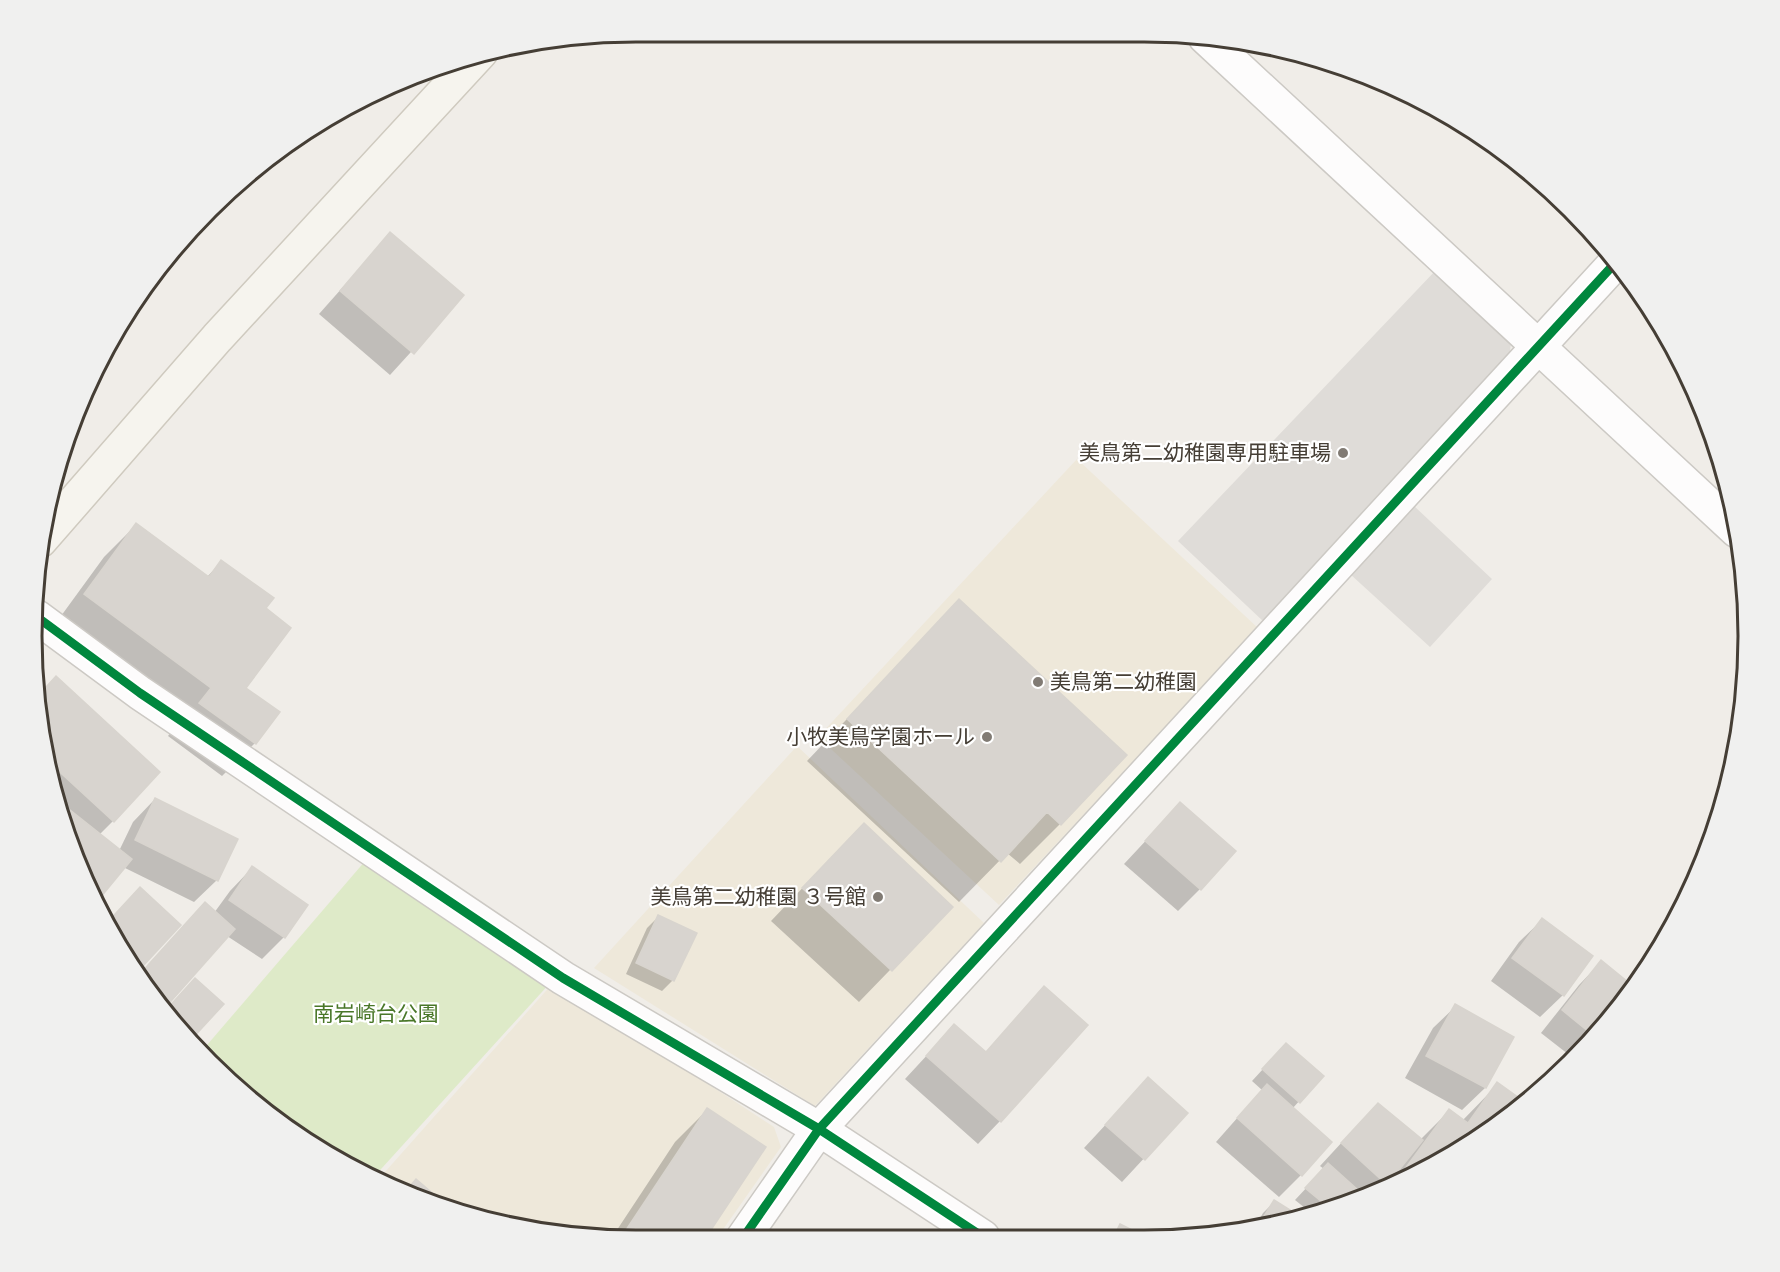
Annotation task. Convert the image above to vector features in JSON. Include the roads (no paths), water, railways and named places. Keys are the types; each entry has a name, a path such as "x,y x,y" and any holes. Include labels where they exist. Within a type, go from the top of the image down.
{"street":[{"path":"1214,46 1727,522"},
{"path":"52,527 217,338 466,67"},
{"path":"749,1230 819,1129 1610,268"},
{"path":"42,621 140,693 563,978 819,1129 972,1230"}],"place":[{"name":"美鳥第二幼稚園専用駐車場","path":"1343,453"},
{"name":"美鳥第二幼稚園","path":"1038,682"},
{"name":"小牧美鳥学園ホール","path":"987,737"},
{"name":"美鳥第二幼稚園 ３号館","path":"878,897"}],"park label":[{"name":"南岩崎台公園","path":"376,1014"}]}
